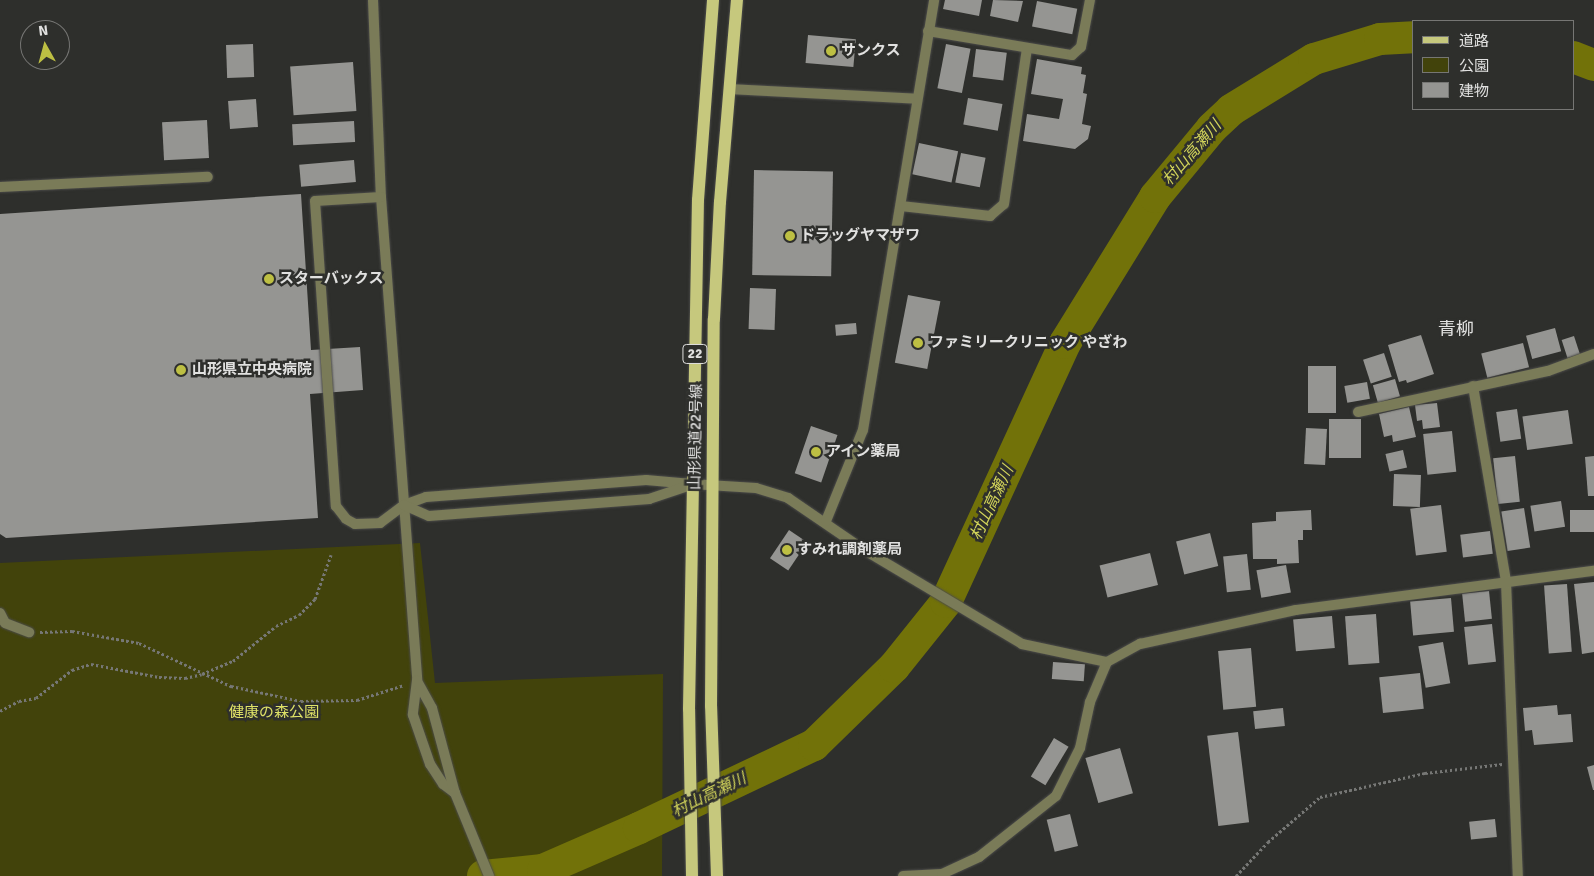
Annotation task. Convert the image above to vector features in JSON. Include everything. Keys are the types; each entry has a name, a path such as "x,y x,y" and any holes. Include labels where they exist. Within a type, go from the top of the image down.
{"main road":[{"name":"山形県道22号線","path":"692,876 689,709 698,200 713,0"},
{"name":"山形県道22号線","path":"717,876 711,706 714,319 729,90 737,0"}],"street":[{"path":"374,0 381,196 417,680 415,722 430,764 443,784 455,793"},
{"path":"826,521 863,430 934,0"},
{"path":"928,31 1072,55 1082,47 1090,0"},
{"path":"901,206 990,216 1004,204 1027,49"},
{"path":"729,90 917,98"},
{"path":"0,187 208,177"},
{"path":"381,196 314,201 336,506 355,524 368,525 380,522 404,505 426,497 646,480 756,488 788,498 826,521 861,548 1022,644 1107,662"},
{"path":"1358,412 1548,371 1594,354"},
{"path":"1473,386 1506,582 1515,763 1514,826 1518,876"},
{"path":"404,505 429,516 649,499 692,484"},
{"path":"903,876 942,874 979,857 1056,796 1080,748 1090,702 1107,662 1140,644 1205,628 1296,610 1594,571"},
{"path":"0,613 5,623 29,632"},
{"path":"417,680 432,708 455,793 489,876"}],"path":[{"path":"0,710 19,700 36,698 72,670 91,664 159,677 202,674 233,660 276,626 299,615 315,599 331,555"},
{"path":"29,632 72,632 139,643 202,674 266,695 310,701 357,700 417,680"},
{"path":"1236,876 1268,842 1320,797 1425,772 1515,763"}],"green space":[{"name":"健康の森公園","path":"420,543 435,683 663,674 662,876 0,876 0,563"}],"building":[{"path":"945,0 982,0 979,16 943,9"},
{"path":"993,0 1023,1 1018,22 990,16"},
{"path":"1037,1 1077,9 1072,34 1032,27"},
{"name":"サンクス","path":"808,35 856,39 853,67 806,63"},
{"path":"253,44 254,77 227,78 226,45"},
{"path":"946,44 971,49 962,93 937,88"},
{"path":"976,49 1007,53 1003,81 973,77"},
{"path":"1037,59 1082,67 1081,74 1086,75 1083,93 1087,94 1082,124 1091,126 1088,139 1075,149 1023,141 1027,114 1059,119 1063,99 1031,94"},
{"path":"353,62 356,111 294,115 290,66"},
{"path":"968,98 1002,104 998,131 963,125"},
{"path":"256,99 258,127 230,129 228,101"},
{"path":"207,120 209,158 164,160 162,122"},
{"path":"354,121 355,142 293,145 292,124"},
{"path":"919,143 958,151 951,183 912,174"},
{"path":"961,153 986,158 980,187 955,182"},
{"path":"354,160 356,182 301,187 299,165"},
{"path":"754,170 833,171 831,276 752,275"},
{"name":"山形県立中央病院","path":"301,194 311,350 360,347 363,390 310,394 318,518 6,538 0,534 0,214"},
{"path":"750,288 776,289 775,330 749,329"},
{"path":"908,295 940,301 927,369 895,363"},
{"path":"856,323 857,334 836,336 835,325"},
{"path":"1555,328 1561,351 1532,359 1526,336"},
{"path":"1421,335 1434,374 1407,383 1406,380 1399,382 1388,345"},
{"path":"1574,336 1580,354 1568,358 1562,340"},
{"path":"1523,343 1529,367 1487,378 1481,353"},
{"path":"1384,353 1392,377 1371,384 1363,360"},
{"path":"1308,366 1336,366 1336,413 1308,413"},
{"path":"1395,379 1400,396 1378,403 1373,385"},
{"path":"1367,382 1370,399 1347,403 1344,386"},
{"path":"1437,403 1440,427 1423,429 1422,420 1417,421 1415,405"},
{"path":"1409,407 1416,437 1393,442 1392,435 1384,437 1379,414"},
{"path":"1517,409 1521,439 1500,442 1496,412"},
{"path":"1568,410 1573,444 1527,450 1522,416"},
{"path":"1329,419 1361,419 1361,458 1329,458"},
{"path":"811,426 837,435 821,482 795,473"},
{"path":"1306,428 1327,429 1325,465 1304,464"},
{"path":"1452,431 1456,472 1427,475 1423,434"},
{"path":"1403,450 1407,468 1390,472 1385,454"},
{"path":"1515,456 1520,502 1498,504 1493,458"},
{"path":"1594,456 1594,496 1588,496 1585,457"},
{"path":"1394,474 1421,475 1420,507 1393,506"},
{"path":"1561,501 1565,527 1534,532 1530,506"},
{"path":"1441,505 1447,552 1416,555 1410,509"},
{"path":"1524,508 1530,548 1508,551 1501,512"},
{"path":"1311,510 1312,530 1303,530 1303,540 1298,540 1299,563 1277,564 1277,559 1253,559 1252,523 1276,521 1276,512"},
{"path":"1570,510 1594,510 1594,532 1570,532"},
{"path":"789,530 807,542 788,570 770,558"},
{"path":"1490,531 1493,554 1463,557 1460,535"},
{"path":"1210,533 1218,566 1184,574 1176,541"},
{"path":"1150,553 1158,585 1108,598 1100,566"},
{"path":"1247,554 1251,590 1227,592 1223,557"},
{"path":"1286,565 1291,593 1261,598 1256,570"},
{"path":"1594,582 1594,652 1582,654 1574,584"},
{"path":"1567,584 1572,652 1549,653 1544,586"},
{"path":"1489,591 1492,619 1465,622 1462,594"},
{"path":"1451,598 1454,632 1413,635 1410,602"},
{"path":"1376,614 1379,663 1348,665 1345,616"},
{"path":"1332,616 1335,648 1296,651 1293,619"},
{"path":"1492,624 1496,662 1468,665 1464,627"},
{"path":"1443,642 1450,683 1426,688 1418,646"},
{"path":"1251,648 1256,707 1223,710 1218,651"},
{"path":"1053,662 1085,664 1084,681 1052,679"},
{"path":"1420,673 1424,709 1383,713 1379,677"},
{"path":"1557,705 1558,715 1571,714 1573,742 1534,745 1532,730 1525,731 1523,708"},
{"path":"1283,708 1285,726 1255,729 1253,711"},
{"path":"1238,732 1249,822 1218,826 1207,736"},
{"path":"1054,738 1069,747 1045,785 1031,777"},
{"path":"1120,748 1133,793 1098,803 1085,758"},
{"path":"1594,765 1594,790 1593,790 1587,767"},
{"path":"1070,814 1078,846 1055,852 1047,820"},
{"path":"1495,819 1497,837 1471,840 1469,822"}],"waterway":[{"name":"村山高瀬川","path":"483,876 543,870 639,828 814,745 894,667 946,602 1065,343 1155,197 1212,128 1231,110 1314,59 1380,39 1412,37"},
{"name":"村山高瀬川","path":"1574,57 1594,65"}],"place":[{"name":"サンクス","path":"831,51"},
{"name":"ドラッグヤマザワ","path":"790,236"},
{"name":"スターバックス","path":"269,279"},
{"name":"ファミリークリニック やざわ","path":"918,343"},
{"name":"山形県立中央病院","path":"181,370"},
{"name":"アイン薬局","path":"816,452"},
{"name":"すみれ調剤薬局","path":"787,550"}],"district":[{"name":"青柳","path":"1456,329"}]}
